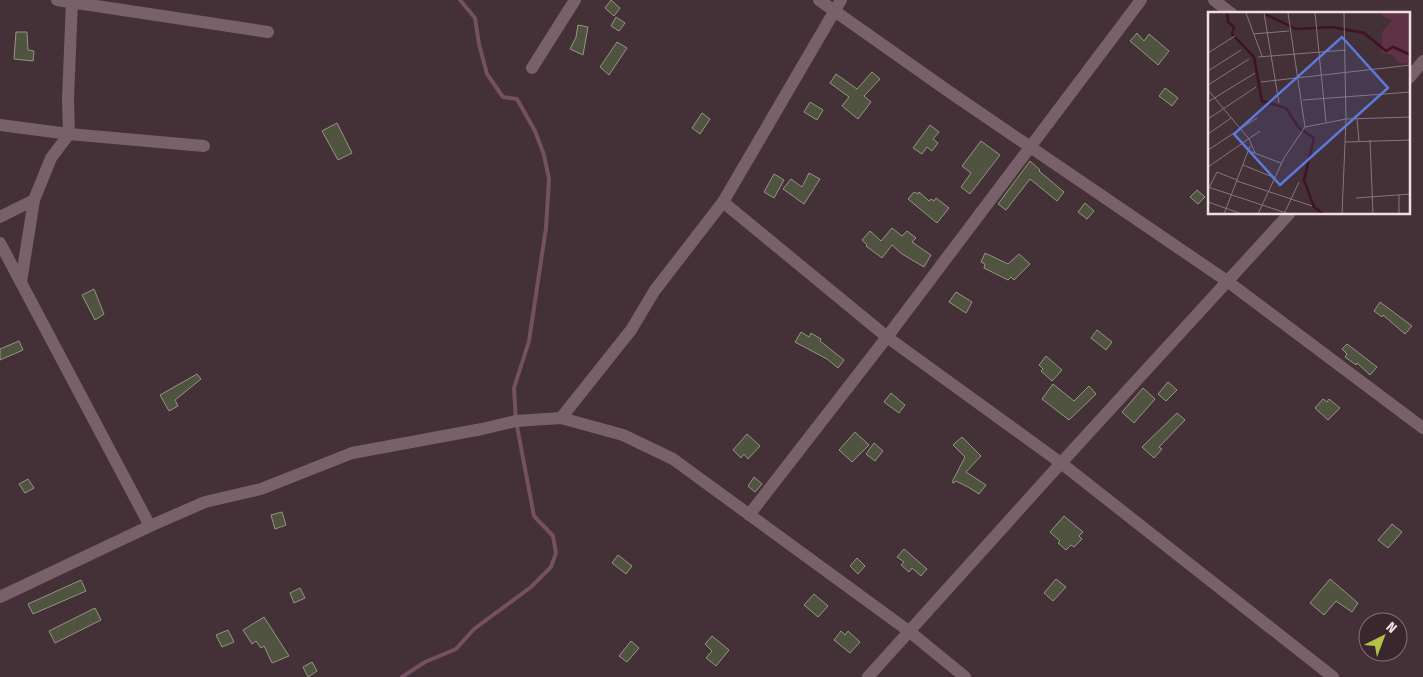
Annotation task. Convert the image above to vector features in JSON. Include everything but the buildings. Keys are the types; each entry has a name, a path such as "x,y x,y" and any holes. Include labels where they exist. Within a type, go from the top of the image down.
{"street":[{"path":"57,0 268,32"},
{"path":"532,68 575,0"},
{"path":"819,0 837,5 951,93 1227,281 1423,428"},
{"path":"749,515 888,337 1141,0"},
{"path":"1214,0 1229,12"},
{"path":"21,282 34,200 51,158 68,134 72,1"},
{"path":"562,418 631,330 655,290 723,202 837,5"},
{"path":"1410,77 1423,61"},
{"path":"0,125 68,134 204,146"},
{"path":"0,217 34,200"},
{"path":"723,202 888,337 1060,463 1333,677"},
{"path":"868,677 1060,463 1288,215"},
{"path":"0,243 150,526"},
{"path":"1,595 205,502 261,488 352,453 516,421 562,418 623,435 673,459 910,632 964,677"}],"waterway":[{"path":"402,677 425,662 456,649 474,629 531,587 551,567 556,553 553,536 534,516 516,421 514,388 529,341 546,228 549,179 544,155 535,131 517,99 503,97 487,74 479,44 475,18 460,0"}]}
